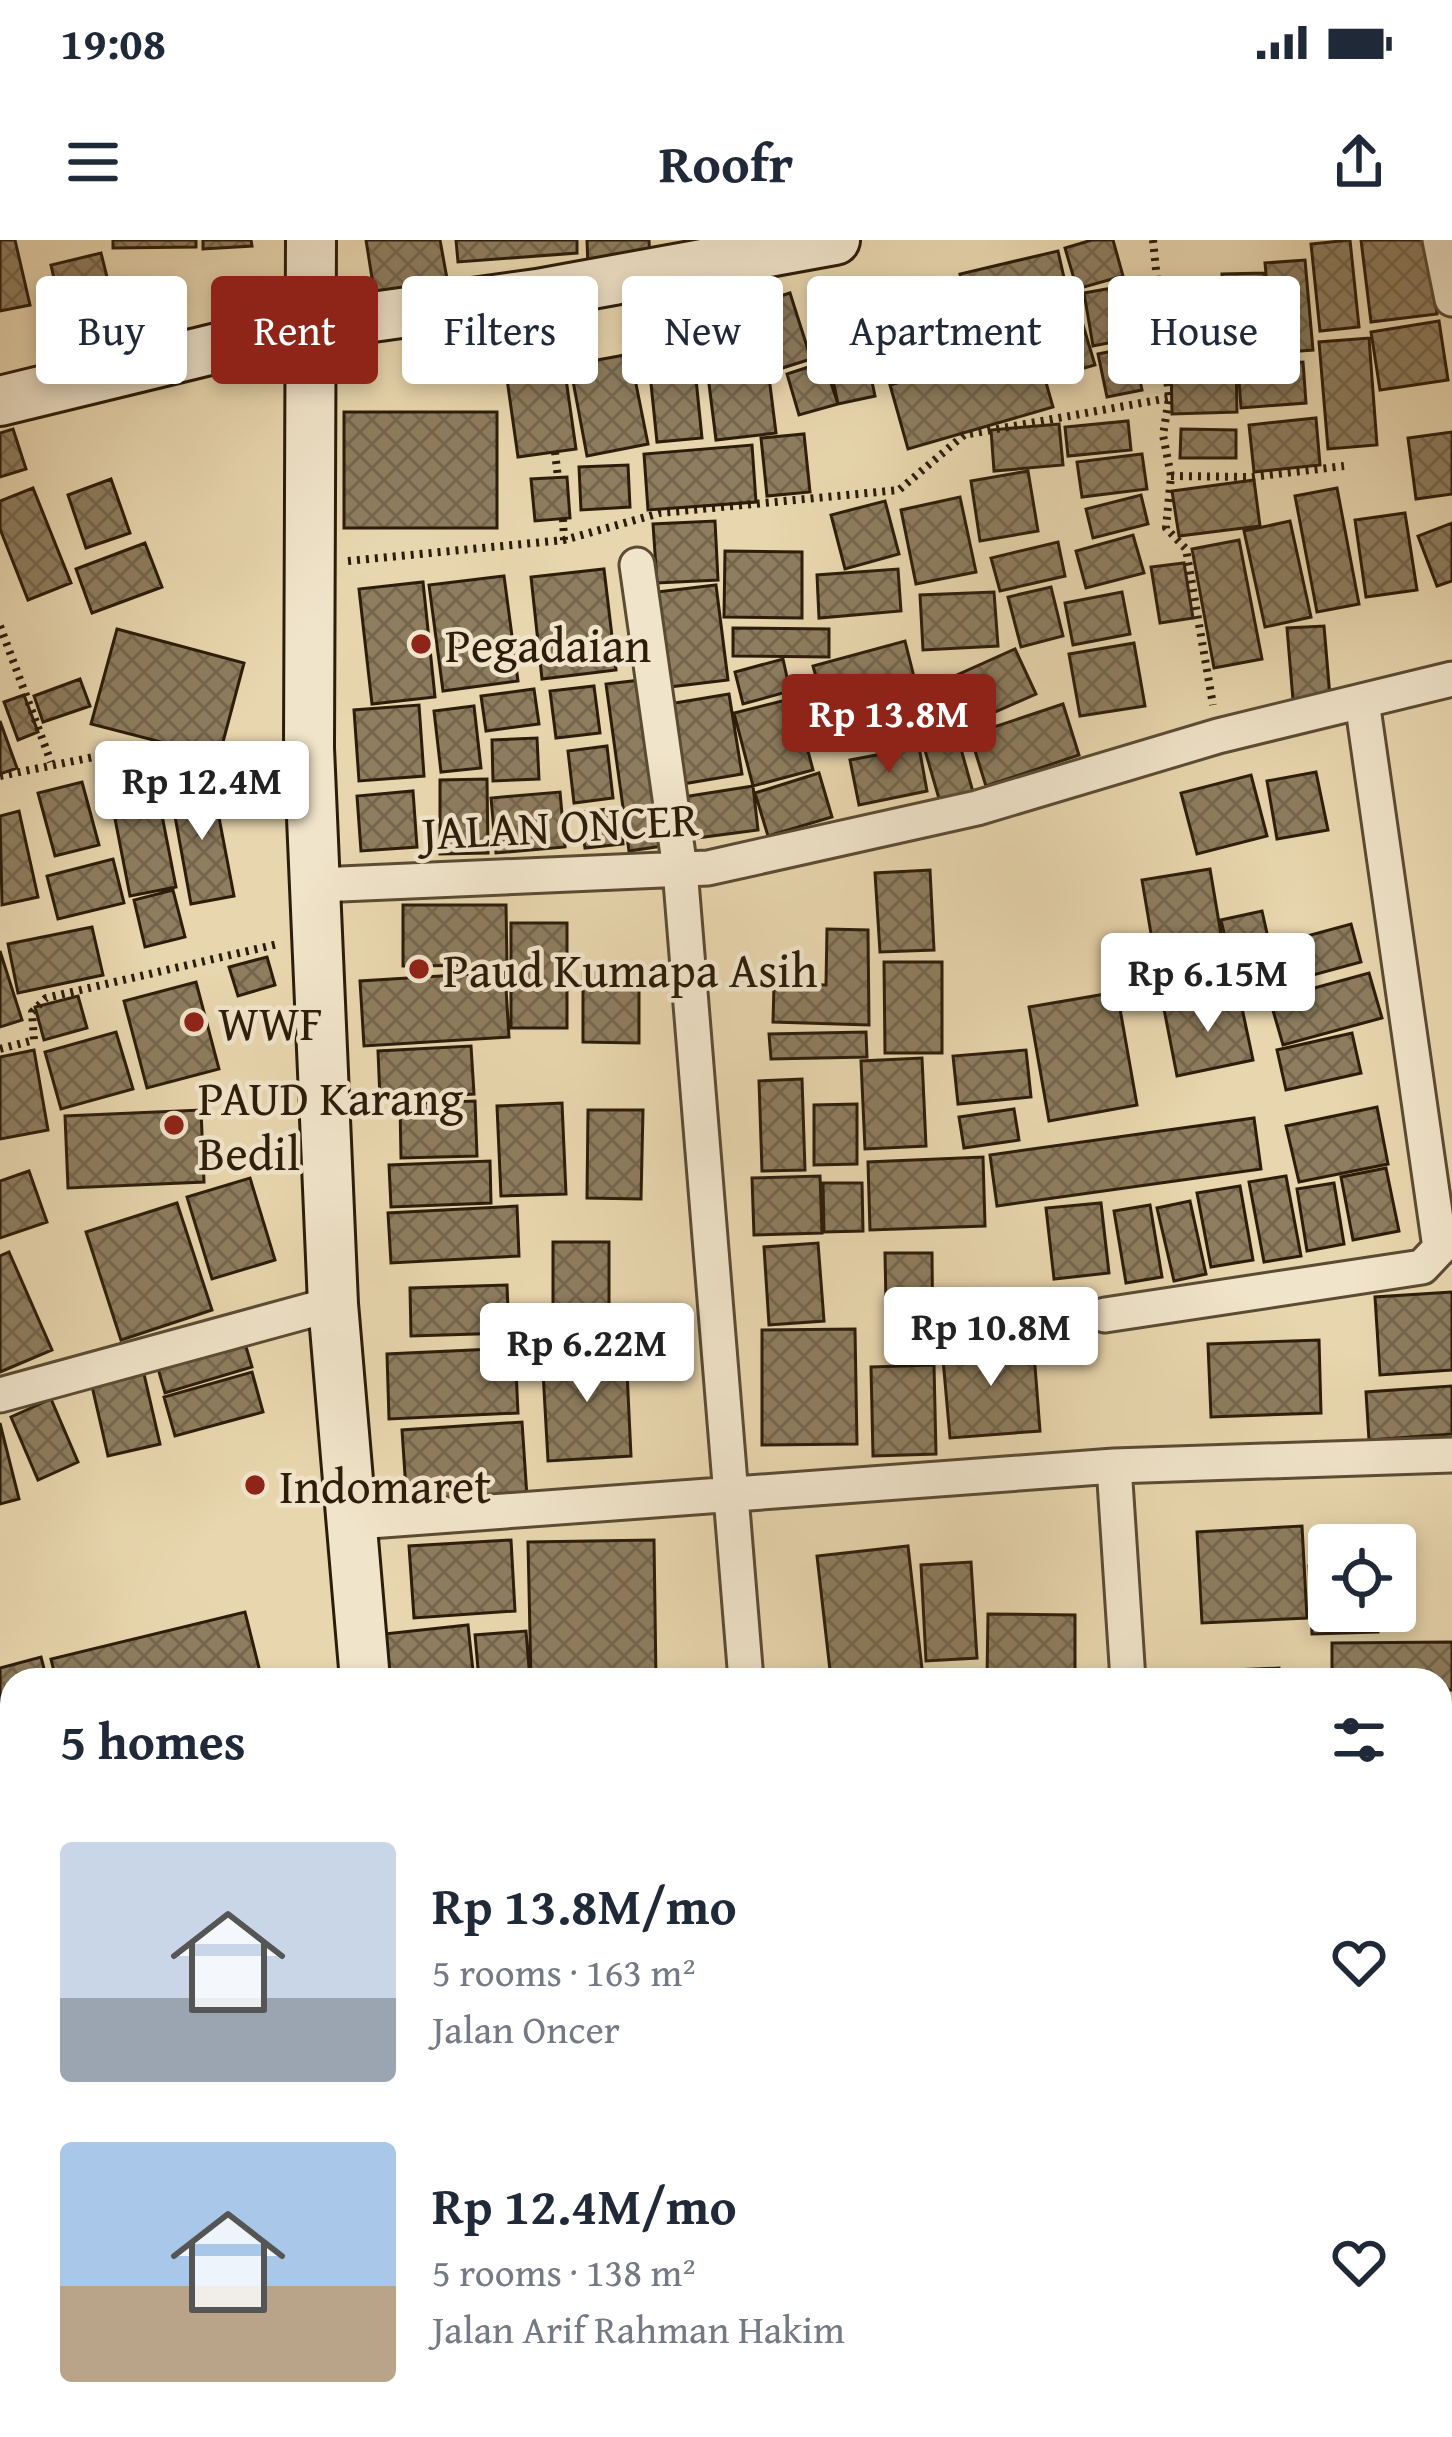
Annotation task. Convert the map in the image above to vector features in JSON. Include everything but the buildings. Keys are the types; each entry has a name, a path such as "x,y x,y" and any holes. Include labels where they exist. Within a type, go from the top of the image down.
{"street":[{"path":"310,276 311,240"},
{"path":"378,316 537,294 836,240"},
{"path":"1440,240 1452,299"},
{"path":"0,400 211,349"},
{"path":"309,384 309,748 321,934 333,1304 356,1522 364,1668"},
{"path":"638,565 680,869 745,1668"},
{"name":"JALAN ONCER","path":"318,885 707,868 977,808 1218,736 1452,679"},
{"path":"1105,1315 1422,1267 1440,1248 1362,701"},
{"path":"0,1394 333,1304"},
{"path":"356,1522 1114,1466 1452,1455"},
{"path":"1114,1466 1127,1668"}],"path":[{"path":"1153,240 1169,398 1163,435 1171,476 1166,528 1186,549 1218,736"},
{"path":"311,565 564,540 660,513 899,490 964,435 1169,398"},
{"path":"555,452 558,478"},
{"path":"1171,476 1252,477 1344,466"},
{"path":"563,519 564,540"},
{"path":"0,626 51,762"},
{"path":"0,776 143,747 187,767 309,748"},
{"path":"0,1048 34,1040 32,1012 46,998 321,934"}],"place":[{"name":"Pegadaian","path":"421,644"},
{"name":"Paud Kumapa Asih","path":"419,969"},
{"name":"WWF","path":"194,1022"},
{"name":"PAUD Karang Bedil","path":"174,1125"},
{"name":"Indomaret","path":"255,1485"}]}
